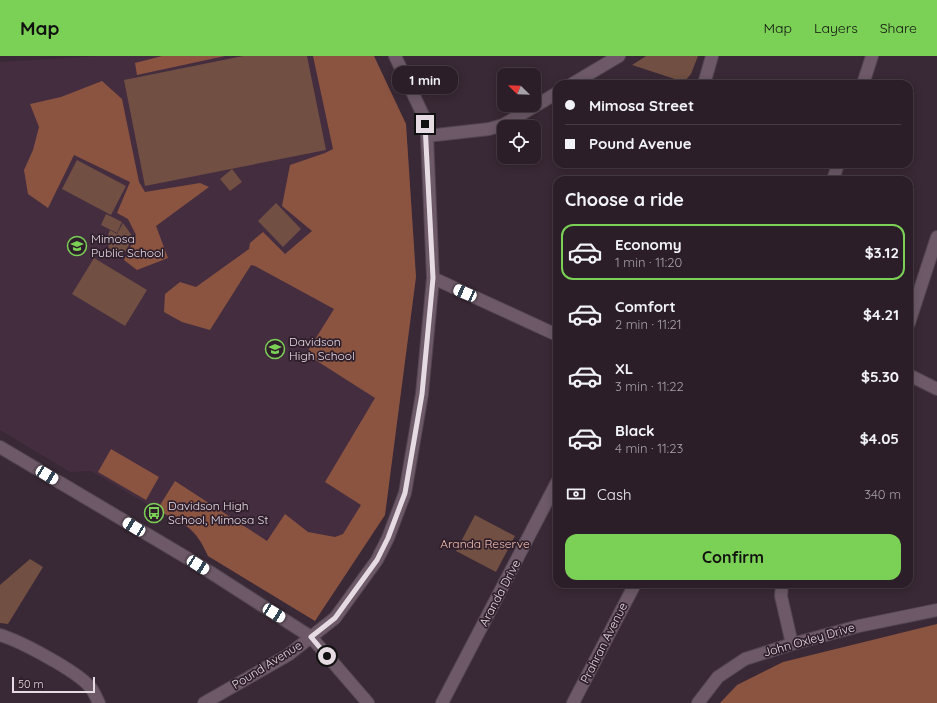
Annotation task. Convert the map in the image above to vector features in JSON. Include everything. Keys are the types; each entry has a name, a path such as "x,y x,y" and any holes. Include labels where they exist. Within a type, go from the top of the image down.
{"street":[{"name":"Pound Avenue","path":"204,703 288,655 335,618 377,560 388,538 405,493 422,394 433,278 427,136 422,112 395,56"},
{"path":"579,80 619,56"},
{"path":"705,80 712,56"},
{"path":"864,80 872,56"},
{"path":"427,136 489,129 504,125 553,95"},
{"path":"913,311 937,237"},
{"path":"433,278 553,333"},
{"path":"913,377 937,389"},
{"path":"0,447 198,565 311,637 368,703"},
{"name":"Aranda Drive","path":"442,703 553,490"},
{"name":"Prahran Avenue","path":"573,703 633,588"},
{"path":"782,588 782,596 792,644"},
{"name":"John Oxley Drive","path":"698,703 718,677 745,659 792,644 860,626 937,610"},
{"path":"0,635 14,639 78,676 90,687 99,703"}],"shaded area":[{"name":"Davidson High School","path":"100,56 374,56 406,124 416,277 385,515 312,619 208,556 198,539 189,529 91,471 70,472 0,430 0,62"},
{"path":"162,56 225,56 137,75 135,63"},
{"path":"313,56 374,56 406,124 416,277 385,515 315,621 208,556 198,538 188,527 157,510 175,481 267,541 285,514 308,532 335,537 343,534 361,505 325,482 375,398 306,354 334,309 251,265 210,330 182,322 164,312 165,294 180,282 196,287 249,249 250,243 263,232 285,254 312,231 282,206 290,165 333,149"},
{"path":"102,81 122,99 139,182 145,192 200,183 209,187 156,226 168,258 137,270 124,260 136,235 128,219 117,213 130,182 74,155 48,208 28,194 24,170 33,150 39,127 30,104 61,97"},
{"path":"111,449 159,477 146,500 98,472"},
{"path":"937,624 937,703 720,703 737,685 783,662"}],"green space":[{"path":"243,56 307,56 326,150 145,186 124,80"},
{"path":"646,56 698,56 691,74 686,80 678,80 632,65"},
{"path":"77,160 126,186 111,215 62,189"},
{"path":"232,169 242,182 230,191 220,179"},
{"path":"276,203 301,229 283,247 258,221"},
{"path":"106,214 122,222 117,233 101,225"},
{"path":"123,223 133,237 123,256 109,248 107,238 110,230 117,234"},
{"path":"94,258 147,290 125,326 72,294"},
{"name":"Aranda Reserve","path":"475,515 515,536 496,572 456,551"},
{"path":"30,559 43,567 8,624 0,623 0,585"}],"place":[{"name":"Mimosa Public School","path":"77,246"},
{"name":"Davidson High School","path":"275,349"},
{"name":"Davidson High School, Mimosa St","path":"154,513"}],"route":[{"path":"327,656 311,637 335,618 377,560 388,538 405,493 422,394 433,278 427,136 425,124"}]}
